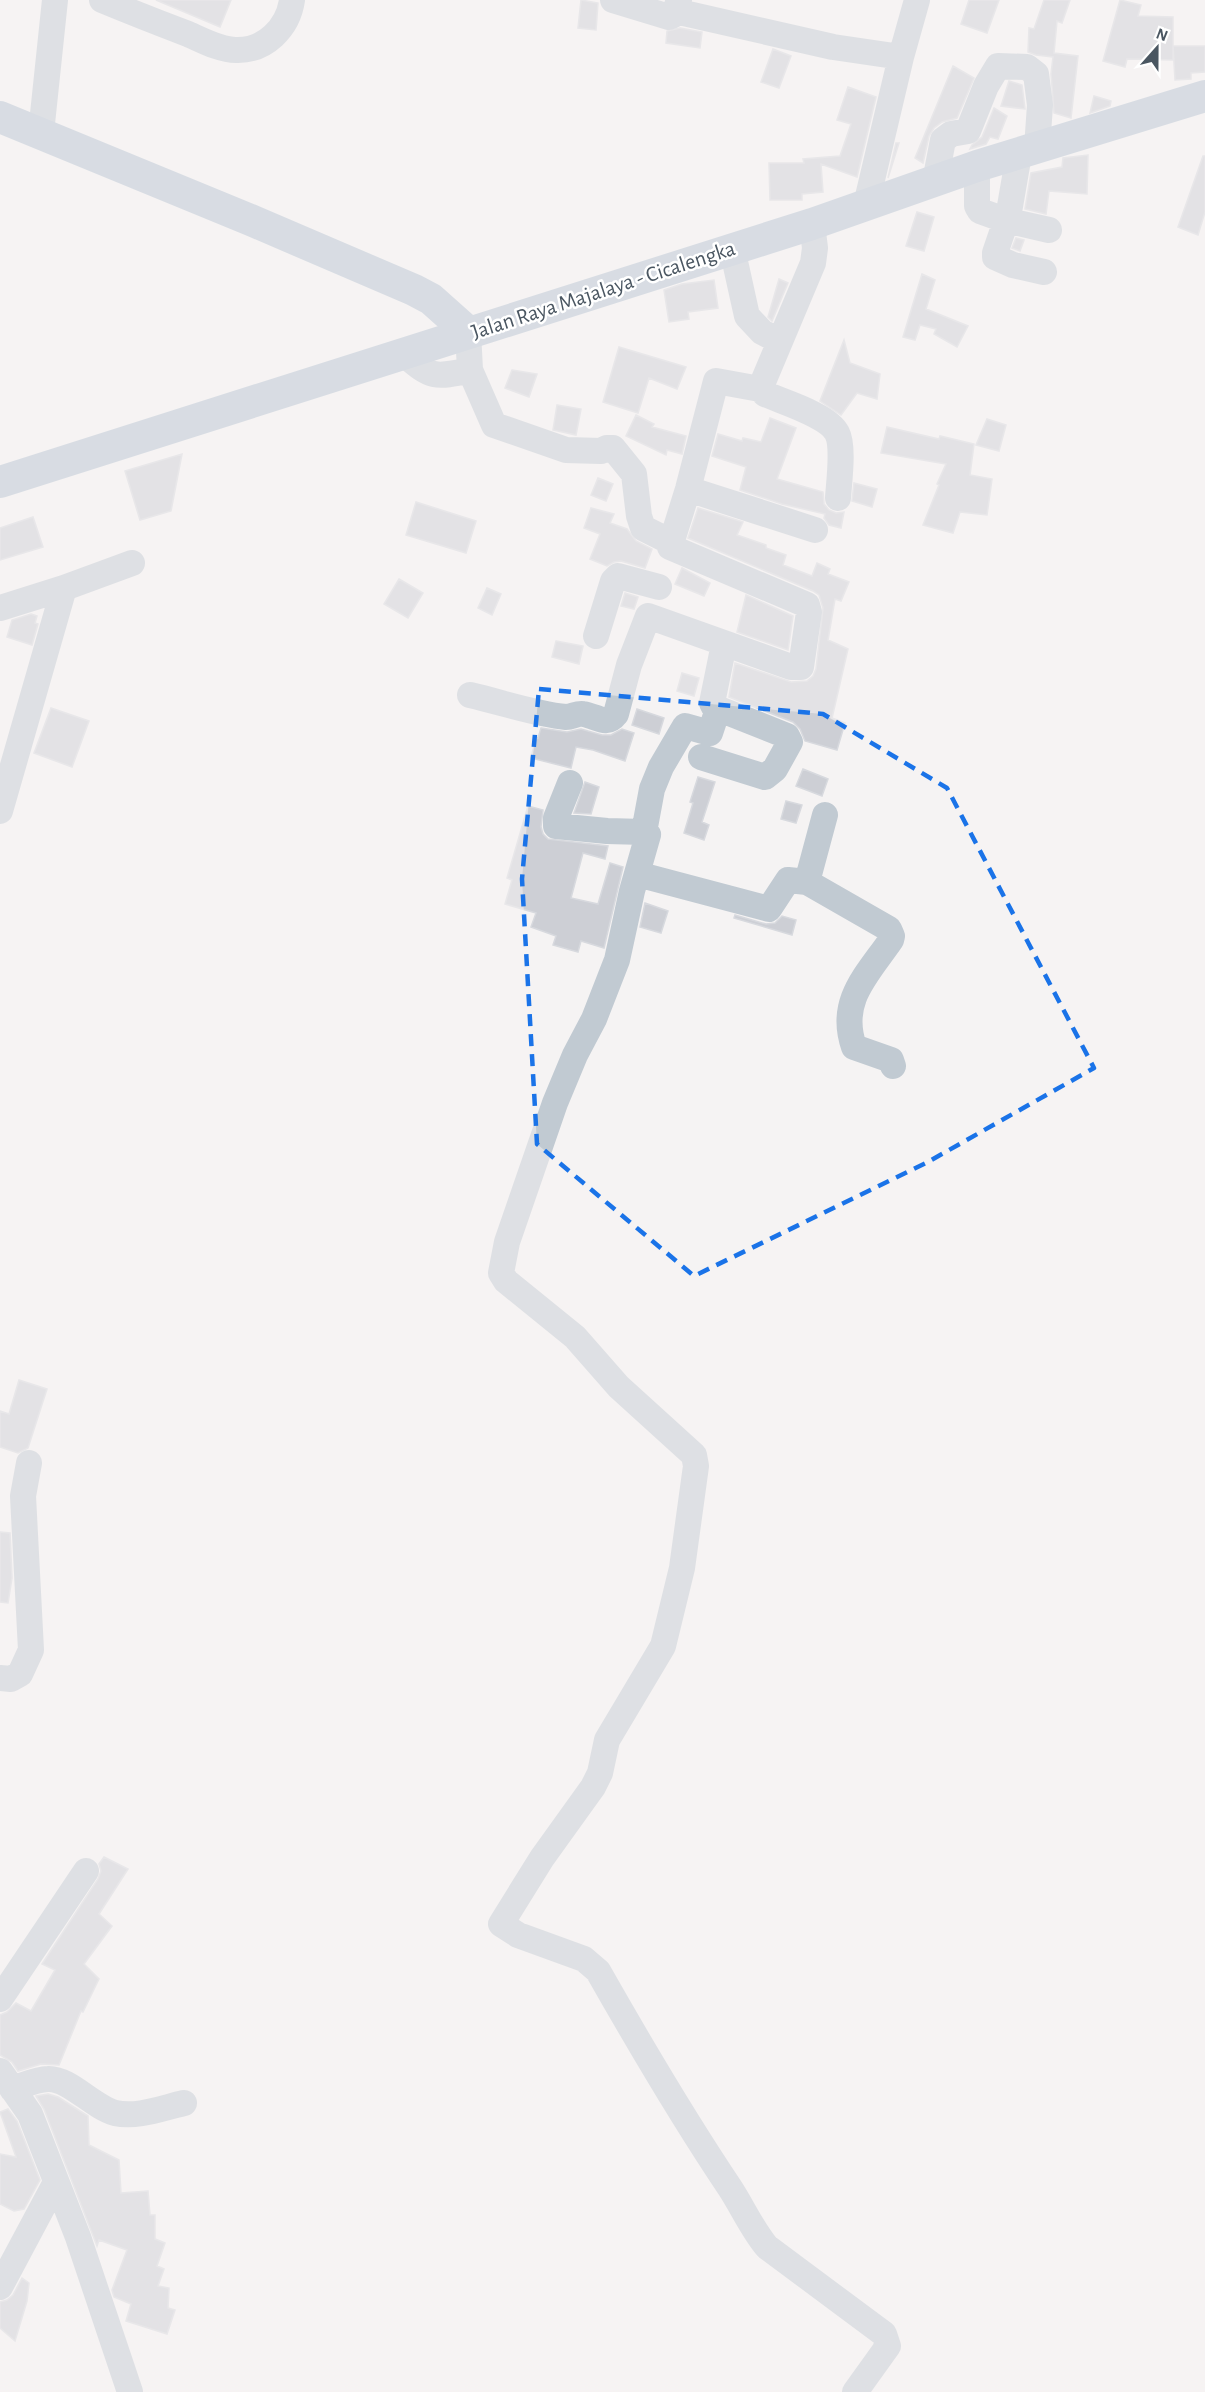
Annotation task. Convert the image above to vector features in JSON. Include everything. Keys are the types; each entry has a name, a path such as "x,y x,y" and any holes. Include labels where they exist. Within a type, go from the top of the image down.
{"main road":[{"name":"Jalan Raya Majalaya - Cicalengka","path":"0,482 812,224 977,166 1205,96"},
{"path":"0,117 414,290 431,299 468,332"}],"street":[{"path":"41,133 55,0"},
{"path":"102,0 148,9 213,44 236,50 259,46 278,33 290,13 292,0"},
{"path":"613,0 669,17 672,16 676,5 833,47 901,57"},
{"path":"866,205 917,0"},
{"path":"934,182 943,140 951,134 968,131 986,86 998,66 1027,67 1036,74 1040,105 995,257 1013,265 1044,273"},
{"path":"977,166 977,206 980,211 1005,220 1049,230"},
{"path":"760,389 815,255 812,224"},
{"path":"732,248 747,316 762,332 779,341"},
{"path":"468,332 470,370 489,416 566,450 603,451 613,448 634,474 639,516 643,528 670,544 807,605 809,612 801,667 791,668 648,616"},
{"path":"404,354 424,372 431,374 450,375 470,370"},
{"path":"470,695 569,717 580,713 606,722 612,720 659,586 688,489 716,381 760,389 765,394 821,418 831,425 838,433 839,441 838,498"},
{"path":"688,489 816,530"},
{"path":"0,608 132,563"},
{"path":"596,636 613,581 618,576 659,586"},
{"path":"0,811 64,588"},
{"path":"701,757 765,777 775,769 790,742 787,736 718,709 712,703 724,644"},
{"path":"644,832 652,789 675,742 685,726 710,733 718,709"},
{"path":"570,783 556,818 556,826 644,832 648,835 617,960 594,1019 575,1055 555,1103 507,1242 501,1273 506,1281 574,1337 618,1386 694,1455 696,1466 686,1549 660,1654 607,1740 600,1773 593,1786 542,1858 501,1924 518,1935 584,1959 598,1971 687,2125 767,2247 884,2334 888,2346 855,2392"},
{"path":"807,882 825,815"},
{"path":"637,874 769,909 788,880 807,882 892,932 891,940 854,994 850,1008 854,1047 891,1060 893,1066"},
{"path":"0,1678 11,1679 20,1674 31,1650 23,1496 29,1463"},
{"path":"0,1999 86,1871"},
{"path":"6,2080 53,2079 100,2107 125,2114 143,2113 184,2103"},
{"path":"6,2080 30,2114 78,2237 130,2392"},
{"path":"0,2287 56,2182"}],"highlighted area":[{"path":"539,689 823,714 947,788 1094,1068 926,1163 694,1276 537,1144 522,879"}],"building":[{"path":"156,0 231,0 220,27"},
{"path":"581,0 598,3 596,30 578,28"},
{"path":"969,0 999,0 987,33 961,24"},
{"path":"1044,0 1070,0 1062,23 1057,21 1054,53 1078,56 1071,118 1054,113 1051,74 1053,57 1028,52 1029,28 1034,29"},
{"path":"1120,0 1141,5 1138,16 1173,17 1173,60 1127,59 1125,67 1103,61"},
{"path":"680,28 702,32 700,48 666,43 667,31"},
{"path":"1173,46 1205,46 1205,72 1191,73 1191,79 1175,80"},
{"path":"773,49 791,56 779,88 761,82"},
{"path":"953,66 974,78 957,118 942,122 929,136 923,163 915,158"},
{"path":"1009,81 1022,85 1025,109 1001,106"},
{"path":"848,87 876,97 857,177 821,164 823,192 802,194 802,200 770,200 769,163 804,163 803,159 840,156 851,124 837,120"},
{"path":"1094,96 1111,101 1110,106 1090,113"},
{"path":"994,108 1007,116 998,139 990,137 986,144 970,149 982,137"},
{"path":"896,143 899,143 888,178"},
{"path":"1088,155 1087,194 1049,191 1046,214 1025,209 1031,173 1062,167 1063,158"},
{"path":"1203,156 1205,156 1205,212 1198,235 1178,227"},
{"path":"917,212 934,217 924,251 906,246"},
{"path":"1016,238 1024,240 1020,251 1012,248"},
{"path":"922,274 935,280 926,309 968,326 957,347 934,334 936,329 920,325 915,340 903,337"},
{"path":"779,279 788,283 772,321 768,317"},
{"path":"714,280 718,308 688,312 689,319 669,322 664,290 682,284"},
{"path":"844,340 850,363 880,374 877,399 857,393 841,415 820,401"},
{"path":"619,347 686,367 677,389 649,378 638,413 603,402"},
{"path":"512,370 537,374 529,397 505,388"},
{"path":"557,405 581,409 576,435 553,430"},
{"path":"636,415 654,424 652,427 686,436 682,454 667,450 666,455 626,436"},
{"path":"770,418 796,428 777,479 823,492 824,504 829,510 836,513 844,512 841,528 829,525 824,518 825,514 782,504 740,490 746,467 712,456 718,434 742,441 743,438 761,442"},
{"path":"987,419 1006,425 999,451 976,445"},
{"path":"887,427 939,439 940,436 974,444 970,475 992,479 987,515 960,512 953,533 923,525 946,464 881,453"},
{"path":"182,454 171,511 140,520 125,471"},
{"path":"598,478 613,484 606,501 591,495"},
{"path":"854,483 877,489 872,507 852,501"},
{"path":"416,502 476,521 466,553 406,535"},
{"path":"591,508 614,514 610,523 627,529 636,541 652,549 645,568 621,561 607,566 590,559 600,534 584,528"},
{"path":"698,508 743,522 737,535 786,555 783,565 812,576 817,563 830,569 828,574 849,582 841,601 835,599 828,640 848,649 832,718 845,723 837,750 805,741 800,729 793,722 729,697 735,663 791,682 807,681 813,676 816,669 823,608 819,595 813,591 688,538"},
{"path":"33,517 43,547 0,560 0,528"},
{"path":"682,568 710,583 704,596 675,584"},
{"path":"399,579 423,593 408,618 384,604"},
{"path":"487,588 501,594 492,615 478,608"},
{"path":"625,593 638,597 634,609 621,606"},
{"path":"746,595 793,616 788,650 737,632"},
{"path":"31,614 37,616 35,623 38,624 32,645 7,637 12,620"},
{"path":"556,641 583,646 579,664 552,657"},
{"path":"682,673 699,678 694,696 677,691"},
{"path":"51,708 89,721 72,767 34,753"},
{"path":"637,709 664,718 659,734 632,725"},
{"path":"541,728 567,732 581,729 602,735 611,735 622,729 634,733 625,761 576,747 571,768 531,758 536,737 538,738"},
{"path":"803,769 828,779 822,796 796,786"},
{"path":"698,777 715,782 702,822 709,825 704,840 684,833"},
{"path":"585,782 599,787 591,814 574,813"},
{"path":"786,801 802,805 796,823 781,819"},
{"path":"528,806 543,810 541,827 548,839 608,846 605,859 583,853 571,898 598,904 610,863 623,867 604,948 581,941 578,952 553,945 556,936 531,927 536,913 505,904 512,880 507,878"},
{"path":"645,903 668,911 661,933 640,927"},
{"path":"735,915 766,924 775,923 782,916 796,920 792,935 734,918"},
{"path":"19,1380 47,1389 28,1448 18,1453 0,1447 0,1411 9,1414"},
{"path":"0,1532 10,1533 12,1578 8,1603 0,1602"},
{"path":"104,1857 128,1869 99,1914 112,1926 84,1964 99,1979 83,2012 81,2011 59,2065 41,2064 18,2071 12,2062 0,2055 0,2015 16,2003 31,2011 55,1970 42,1964 98,1879 101,1871 99,1864"},
{"path":"48,2094 58,2097 88,2116 89,2145 119,2160 121,2193 148,2191 150,2215 155,2215 155,2239 165,2243 157,2266 164,2269 158,2286 169,2288 168,2308 175,2310 167,2334 126,2321 131,2304 114,2297 112,2290 127,2250 99,2240 97,2246 44,2109 36,2096"},
{"path":"8,2109 17,2121 40,2180 24,2209 14,2211 0,2204 0,2154 16,2157 0,2112"},
{"path":"22,2278 29,2283 27,2301 15,2341 0,2328 0,2302 13,2295"}]}
